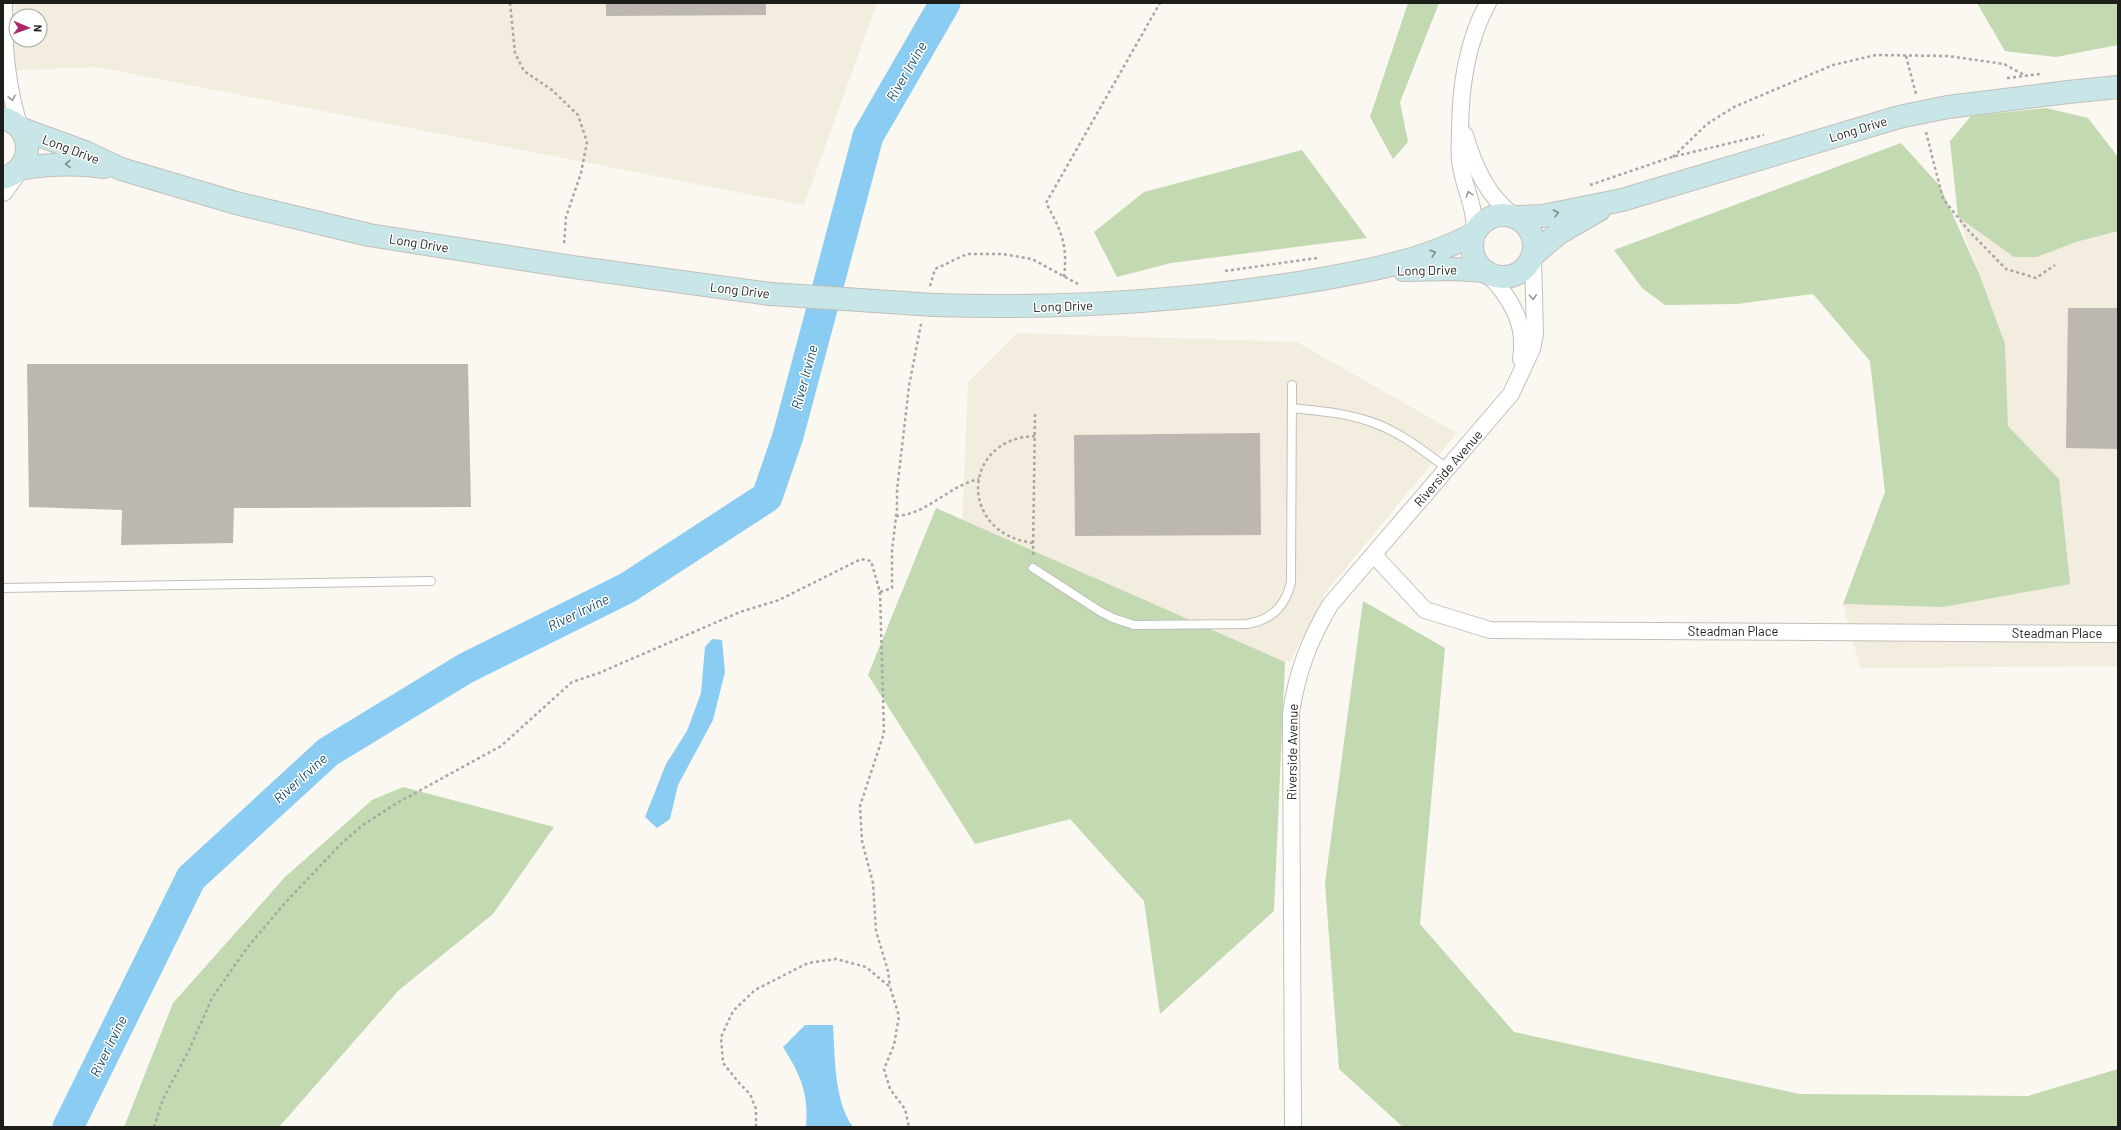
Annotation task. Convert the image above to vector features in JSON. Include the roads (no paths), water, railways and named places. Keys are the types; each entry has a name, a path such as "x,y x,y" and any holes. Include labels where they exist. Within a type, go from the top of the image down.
{"main road":[{"name":"Long Drive","path":"1515,216 1543,216 1622,200 1899,117 1948,107 2068,92 2112,91"},
{"name":"Long Drive","path":"15,125 85,152 121,169 236,203 369,236 573,267 771,294 934,305 1008,307 1126,303 1269,288 1369,271 1439,251 1475,233"},
{"path":"13,173 26,158 28,146 15,125"},
{"name":"Long Drive","path":"13,173 42,166 82,164 121,169"},
{"name":"Long Drive","path":"1533,257 1572,225 1622,200"},
{"path":"1505,214 1515,216 1525,222 1532,233 1535,246 1533,257 1527,267 1518,274 1508,277 1497,277 1486,272 1478,264 1473,254 1472,244 1475,233 1487,219 1505,214"},
{"name":"Long Drive","path":"1369,271 1454,269 1486,272"}],"street":[{"path":"4,3 3,32 15,125"},
{"path":"1475,233 1472,204 1460,160 1460,120 1465,68 1477,28 1488,3"},
{"path":"1460,120 1472,157 1485,185 1494,198 1515,216"},
{"path":"3,192 13,173"},
{"name":"Riverside Avenue","path":"1293,1127 1291,733 1294,691 1299,670 1309,643 1326,611 1339,593 1374,555 1500,408 1517,382 1532,349 1534,334 1533,257"},
{"name":"Riverside Avenue","path":"1486,272 1506,294 1519,318 1523,333 1517,382"},
{"name":"Steadman Place","path":"1374,555 1425,610 1490,630 2118,634"}],"lane":[{"path":"1033,568 1101,612 1134,625 1247,624 1264,620 1282,605 1288,595 1291,582 1292,385"},
{"path":"1292,408 1353,416 1375,423 1408,440 1448,469"},
{"path":"3,588 431,581"}],"water":[{"path":"712,639 722,640 725,672 713,720 678,785 670,819 657,828 645,817 666,764 687,731 701,693 705,647"},
{"path":"805,1025 833,1025 835,1064 839,1091 842,1104 853,1127 806,1127 807,1115 805,1094 799,1075 783,1047"}],"waterway":[{"name":"River Irvine","path":"68,1127 191,878 328,752 466,668 627,588 767,497 788,436 868,136 945,3"}]}
